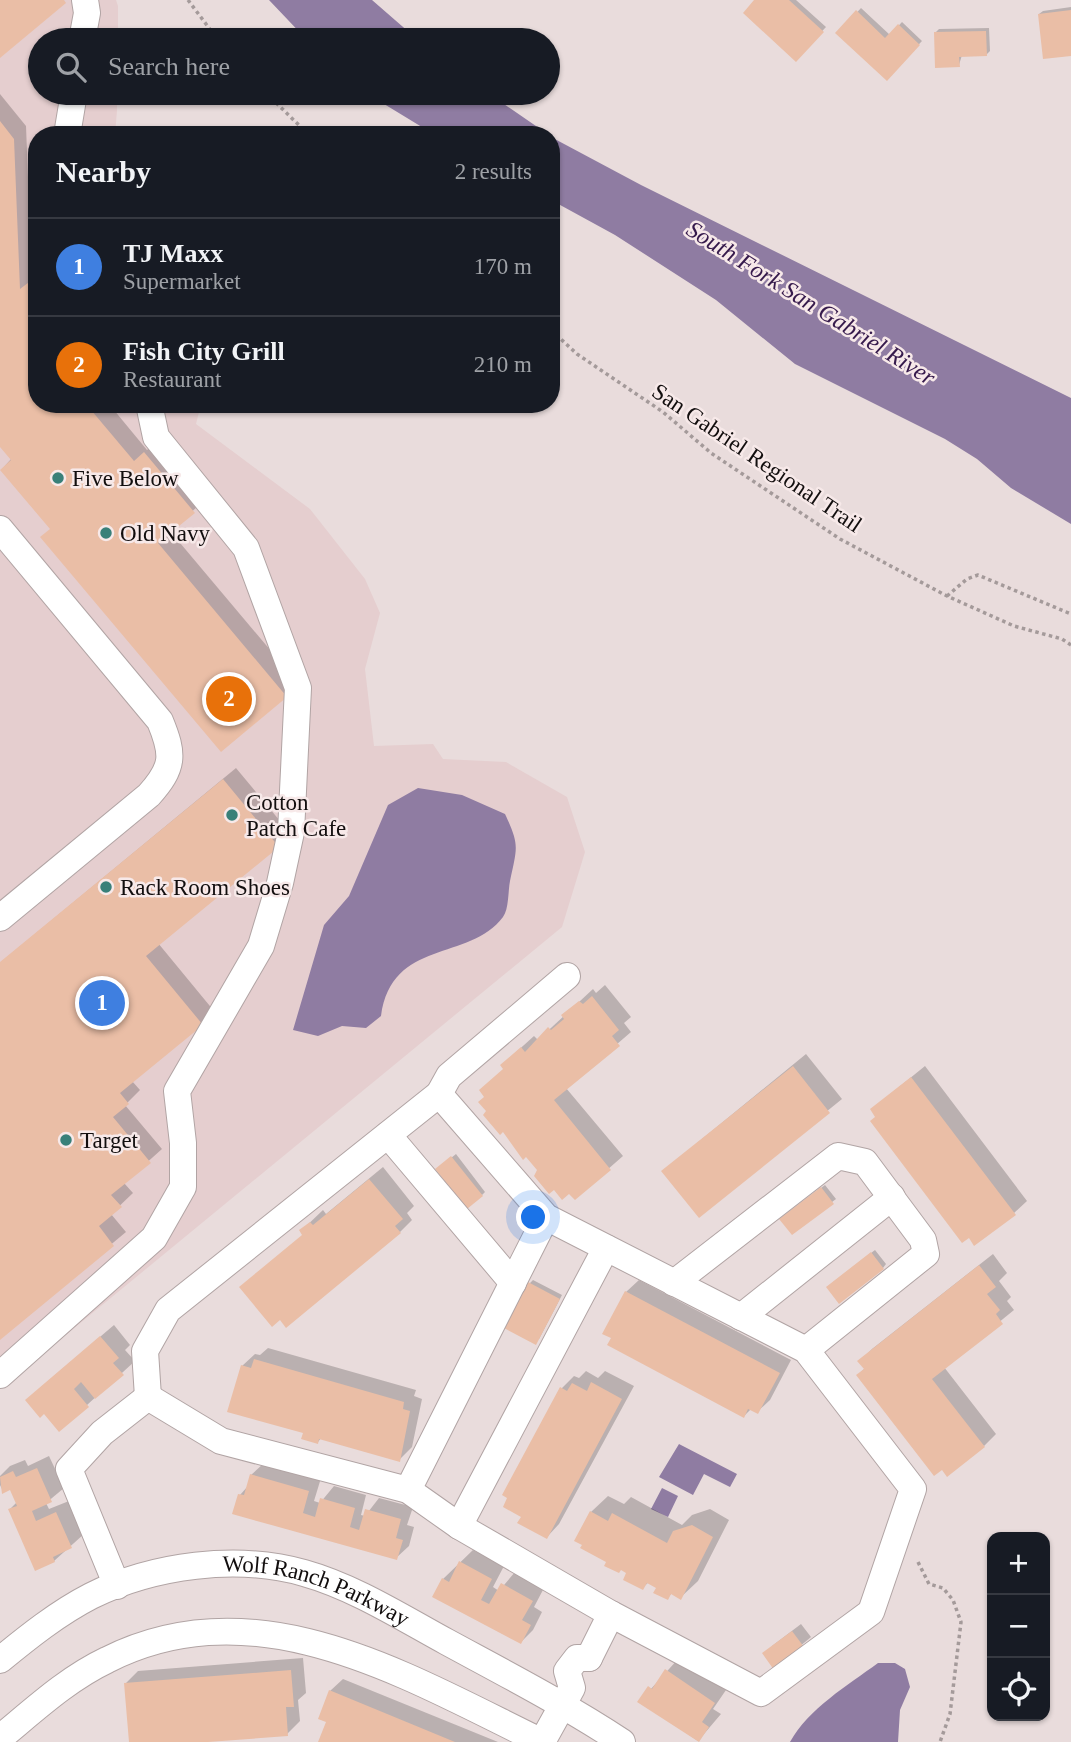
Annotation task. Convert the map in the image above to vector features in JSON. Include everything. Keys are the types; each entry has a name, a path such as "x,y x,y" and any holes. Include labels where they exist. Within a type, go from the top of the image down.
{"street":[{"path":"84,28 87,13 85,0"},
{"path":"68,126 72,105"},
{"path":"0,1375 154,1238 183,1187 183,1143 177,1091 261,946 291,832 298,688 246,548 156,437 151,413"},
{"path":"0,529 160,721 171,748 166,775 149,795 0,918"},
{"path":"148,1397 145,1352 169,1310 439,1094 449,1076 567,976"},
{"path":"148,1397 221,1441 408,1490 460,1525 611,1614 761,1693 871,1612 913,1489 806,1350 546,1217 439,1094"},
{"path":"388,1135 513,1283"},
{"path":"674,1283 838,1156 865,1162 923,1240 926,1254 806,1350"},
{"path":"741,1317 892,1198"},
{"path":"408,1490 546,1217"},
{"path":"460,1525 606,1248"},
{"path":"117,1586 69,1469 102,1433 148,1397"},
{"name":"Wolf Ranch Parkway","path":"0,1660 75,1605 117,1586 204,1566 251,1565 304,1573 359,1595 567,1696 622,1742"},
{"path":"542,1742 567,1696 567,1671 577,1658 589,1658 611,1614"},
{"name":"Wolf Ranch Parkway","path":"3,1737 76,1678 121,1653 165,1640 237,1632 284,1635 341,1650 425,1685 542,1742"}],"path":[{"path":"188,0 209,28"},
{"path":"278,105 300,126"},
{"name":"San Gabriel Regional Trail","path":"560,338 577,354 663,412 722,460 840,539 947,596 1014,626 1062,639 1071,645"},
{"path":"947,596 967,579 978,575 1071,614"},
{"path":"918,1562 929,1584 943,1588 953,1601 961,1622 950,1714 940,1742"}],"shaded area":[{"path":"0,0 116,0 118,28 28,28 28,105 117,105 117,110 116,126 28,126 28,413 199,413 196,424 310,509 365,579 380,613 365,669 374,746 433,744 443,759 506,762 567,797 585,852 562,927 0,1389"}],"water":[{"path":"269,0 372,0 404,28 296,28"},
{"path":"386,105 505,105 536,126 420,126"},
{"name":"South Fork San Gabriel River","path":"560,142 641,185 1071,398 1071,524 1011,488 977,459 945,439 795,364 716,300 615,235 560,205"},
{"path":"418,788 462,795 505,814 516,847 505,914 488,931 415,962 400,974 388,991 381,1016 366,1028 342,1026 318,1036 293,1030 324,925 349,896 388,805"},
{"path":"679,1444 737,1474 730,1487 704,1474 693,1495 659,1477"},
{"path":"662,1488 678,1496 668,1517 651,1509"},
{"path":"878,1663 895,1663 905,1669 910,1687 900,1710 898,1742 790,1742 818,1708"}],"building":[{"path":"0,0 64,0 66,3 36,28 28,28 28,35 0,58"},
{"path":"754,0 789,0 824,32 796,62 743,13"},
{"path":"856,10 885,38 898,24 920,45 887,81 835,33"},
{"path":"1071,10 1071,56 1043,59 1038,14"},
{"path":"986,31 987,56 959,57 960,67 935,68 934,32"},
{"path":"0,121 14,139 20,289 28,283 28,413 94,413 134,461 144,452 195,513 158,543 287,697 221,752 40,537 50,529 0,470 11,460 0,447"},
{"path":"223,779 279,847 146,956 203,1025 120,1093 129,1104 113,1117 151,1163 111,1195 122,1207 99,1226 114,1246 0,1340 0,962"},
{"path":"592,996 619,1030 612,1036 620,1046 554,1100 611,1170 575,1200 569,1194 562,1200 554,1190 549,1194 534,1176 537,1170 526,1157 523,1160 503,1132 500,1135 483,1115 486,1111 478,1102 484,1097 479,1090 503,1069 500,1065 521,1047 525,1052 548,1027 551,1030 564,1019 561,1015 579,1001 583,1004"},
{"path":"793,1066 830,1113 699,1218 661,1171"},
{"path":"911,1077 1016,1215 974,1246 969,1238 962,1243 870,1121 875,1117 870,1109"},
{"path":"451,1156 483,1196 467,1209 435,1169"},
{"path":"369,1179 403,1219 395,1226 401,1233 286,1328 280,1320 272,1327 239,1287 302,1235 299,1230 310,1222 313,1225"},
{"path":"821,1187 834,1204 792,1235 779,1219"},
{"path":"871,1252 884,1269 839,1304 826,1287"},
{"path":"979,1265 996,1287 987,1294 1000,1310 996,1314 1003,1324 932,1379 985,1447 947,1477 942,1470 934,1476 856,1375 864,1369 857,1361"},
{"path":"528,1282 560,1299 536,1345 504,1328"},
{"path":"625,1291 780,1373 758,1414 748,1409 744,1418 607,1345 611,1338 602,1334"},
{"path":"100,1336 119,1358 113,1363 124,1375 95,1399 81,1382 74,1389 89,1407 59,1432 44,1414 40,1418 25,1400"},
{"path":"254,1359 404,1402 403,1409 410,1411 400,1462 319,1439 318,1444 301,1439 303,1433 227,1412 241,1365 251,1368"},
{"path":"591,1382 622,1399 547,1539 517,1523 521,1517 503,1507 507,1498 502,1495 560,1387 567,1391 572,1383 587,1391"},
{"path":"37,1468 52,1502 32,1511 36,1521 56,1512 72,1548 53,1557 55,1562 35,1571 8,1509 17,1506 10,1490 2,1494 0,1477 13,1471 16,1477"},
{"path":"250,1474 309,1491 303,1513 315,1517 320,1498 355,1508 350,1527 359,1530 365,1509 401,1519 396,1538 403,1540 397,1560 232,1514 238,1494 244,1495"},
{"path":"590,1511 608,1521 612,1513 667,1543 673,1531 692,1525 713,1537 681,1600 671,1594 668,1600 653,1593 656,1588 647,1583 643,1590 623,1580 626,1573 621,1570 619,1573 604,1566 606,1562 580,1548 582,1545 574,1541"},
{"path":"459,1561 492,1579 481,1600 489,1604 501,1583 533,1601 522,1620 531,1625 521,1644 432,1597 442,1578 449,1582"},
{"path":"792,1631 804,1647 774,1670 762,1653"},
{"path":"665,1669 715,1703 702,1722 709,1727 699,1742 637,1702 648,1686 652,1689"},
{"path":"291,1670 294,1707 286,1707 288,1736 208,1742 129,1742 124,1683"},
{"path":"329,1690 455,1742 318,1742 326,1722 318,1719"}],"place":[{"name":"Five Below","path":"58,478"},
{"name":"Old Navy","path":"106,533"},
{"name":"Fish City Grill","path":"229,699"},
{"name":"Cotton Patch Cafe","path":"232,815"},
{"name":"Rack Room Shoes","path":"106,887"},
{"name":"TJ Maxx","path":"102,1003"},
{"name":"Target","path":"66,1140"}]}
